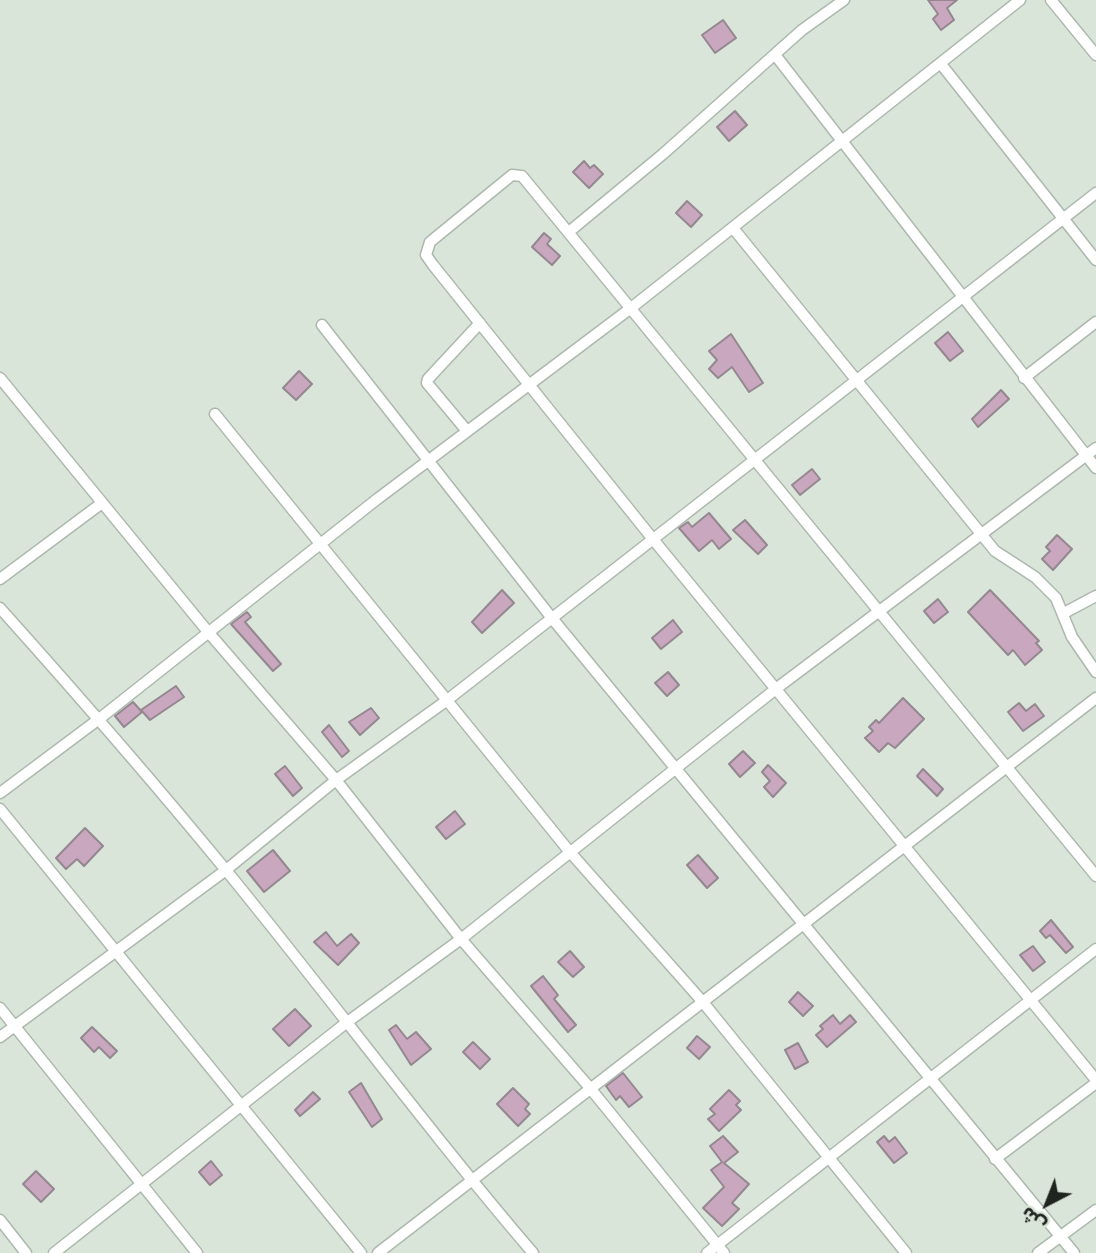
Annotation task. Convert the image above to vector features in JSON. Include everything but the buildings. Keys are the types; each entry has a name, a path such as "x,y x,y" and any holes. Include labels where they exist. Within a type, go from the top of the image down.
{"street":[{"path":"570,231 776,56 802,30 844,0"},
{"path":"0,793 99,719 319,544 631,308 1020,0"},
{"path":"1051,0 1096,55"},
{"path":"776,56 962,300 1096,468"},
{"path":"941,64 1096,260"},
{"path":"995,1159 1096,1082 528,384 426,255 430,242 512,175 519,173 570,231 1096,876"},
{"path":"0,1037 226,870 336,780 446,701 1096,193"},
{"path":"733,228 981,534 1003,558 1046,587 1064,612 1072,637 1096,672"},
{"path":"1024,378 1096,322"},
{"path":"467,431 430,388 428,379 480,323"},
{"path":"321,326 551,617 1074,1253"},
{"path":"0,378 209,632 336,780 461,939 590,1088 721,1249"},
{"path":"215,414 569,851 702,1001 906,1253"},
{"path":"54,1253 346,1023 461,939 777,688 1096,448"},
{"path":"0,579 102,503"},
{"path":"1064,612 1096,596"},
{"path":"0,608 99,719 226,870 471,1181 533,1253"},
{"path":"378,1253 1096,698"},
{"path":"0,809 361,1253"},
{"path":"707,1253 721,1249 829,1156 1096,949"},
{"path":"0,1008 197,1253"},
{"path":"1038,1253 1096,1210"},
{"path":"0,1220 26,1253"}]}
